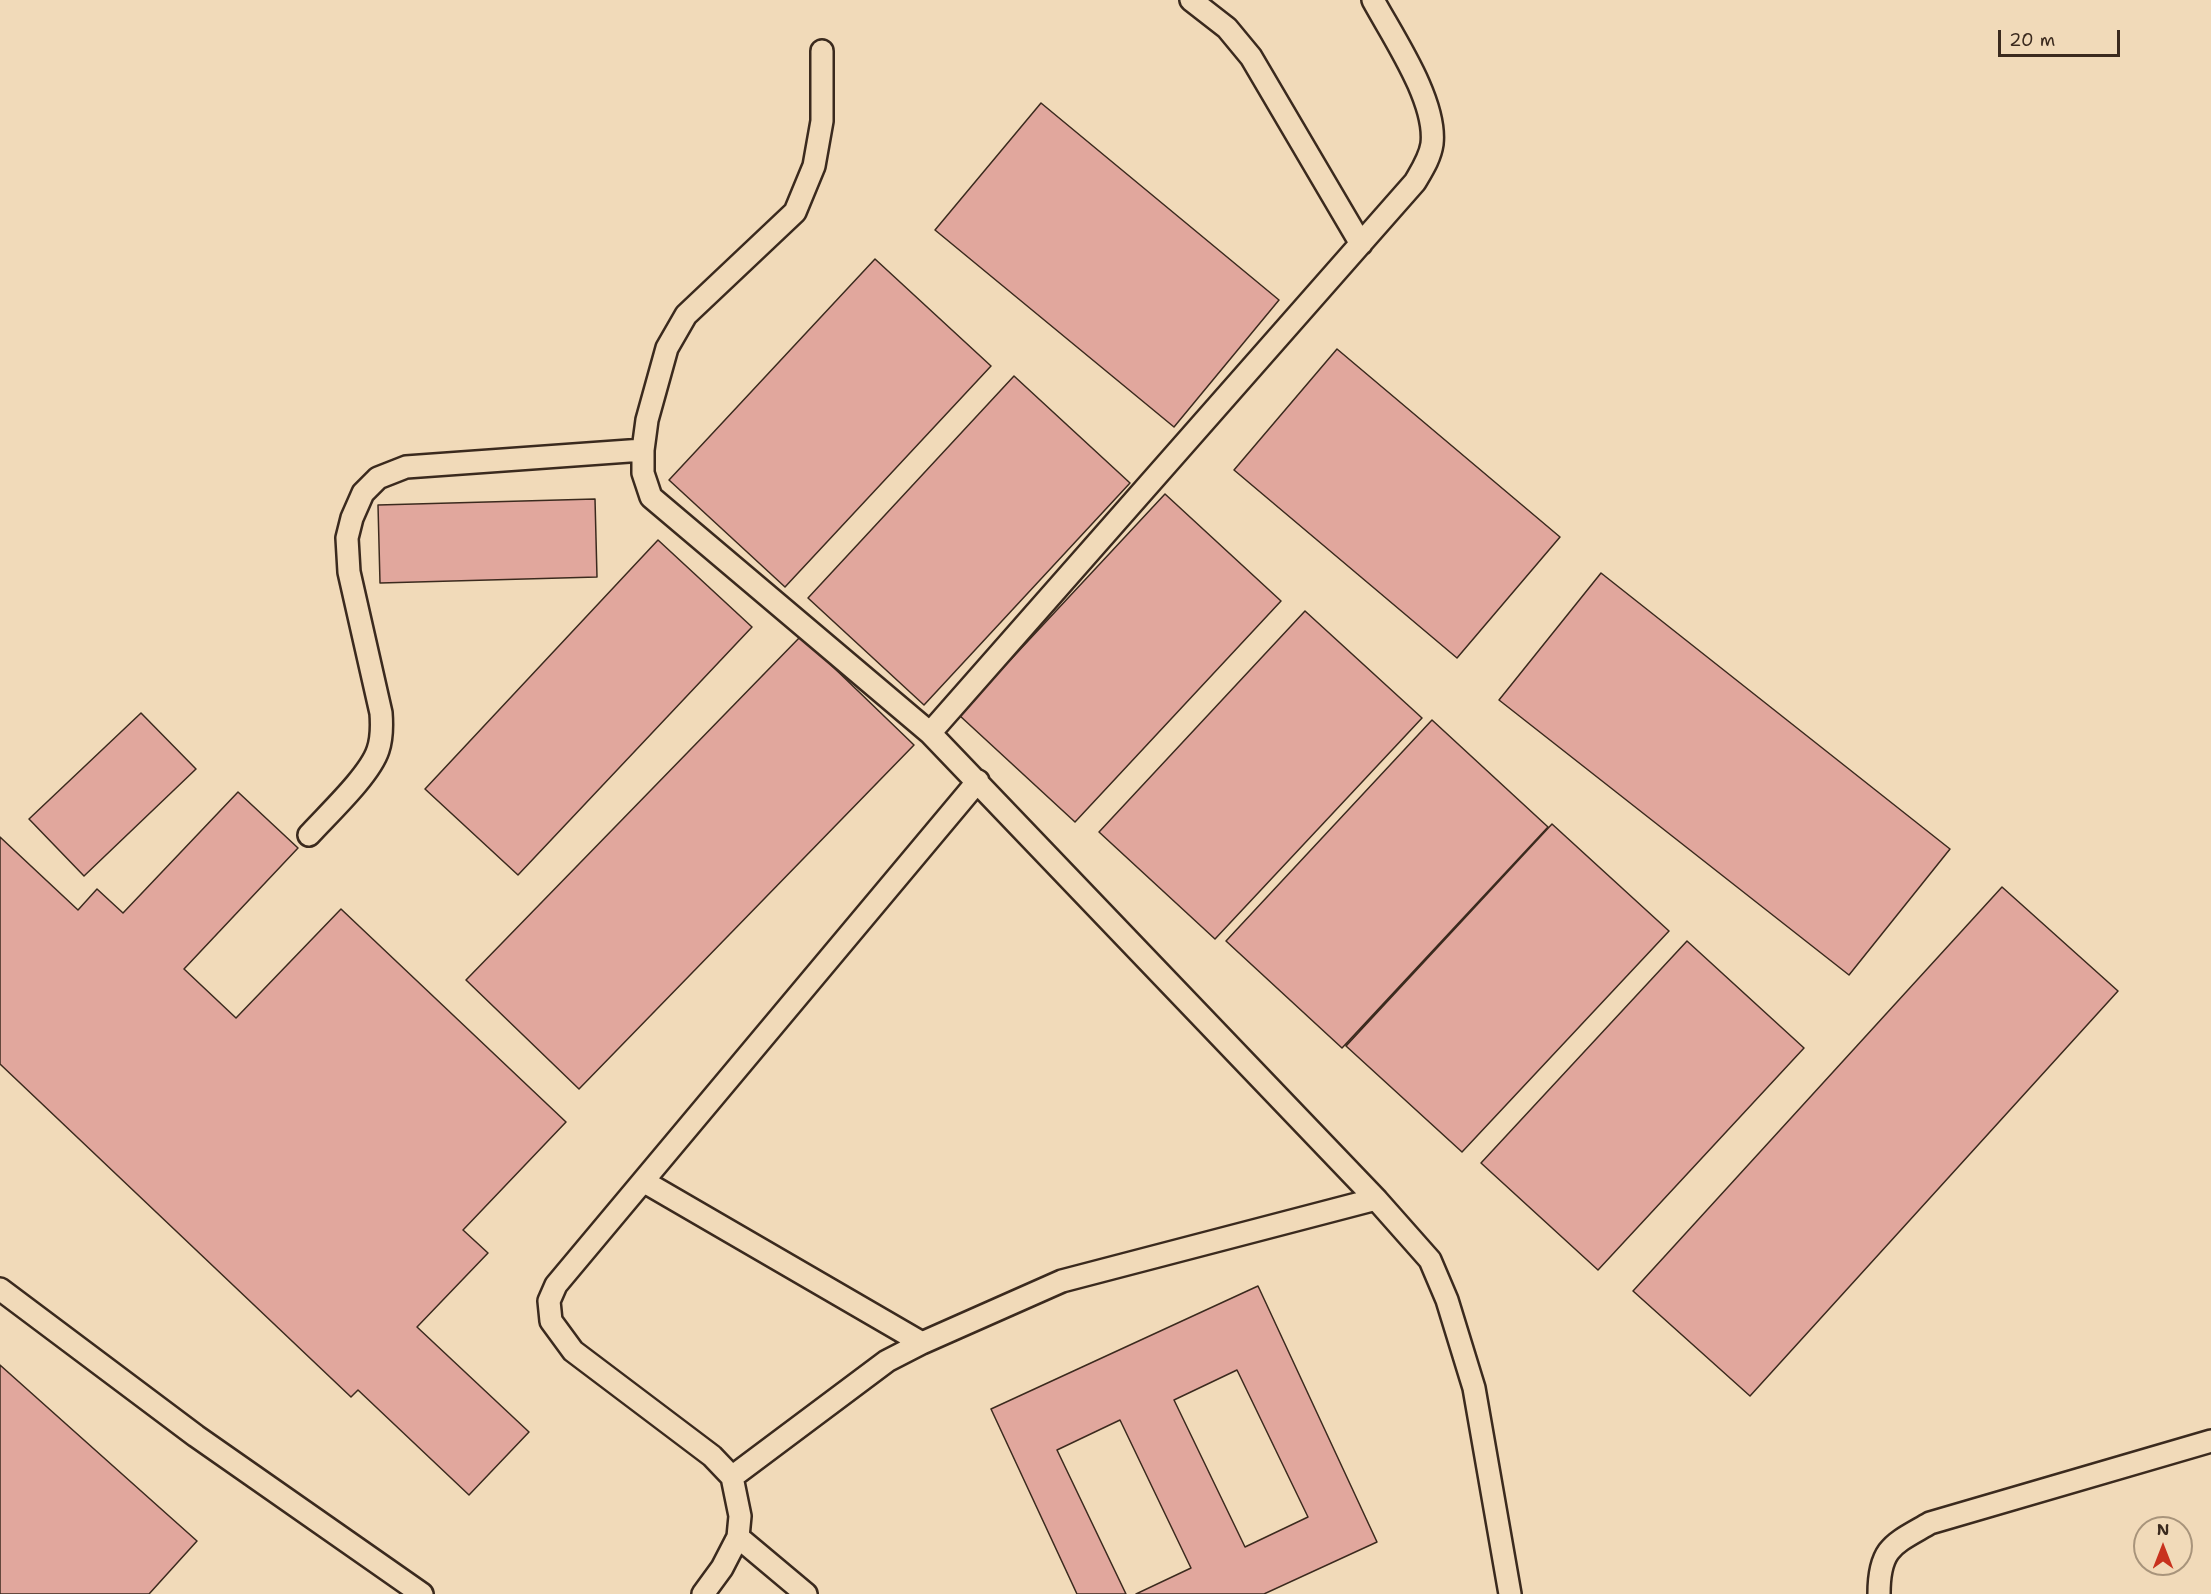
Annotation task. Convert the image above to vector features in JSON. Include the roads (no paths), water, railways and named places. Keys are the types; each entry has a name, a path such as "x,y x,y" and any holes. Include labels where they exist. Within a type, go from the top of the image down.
{"lane":[{"path":"1191,0 1227,28 1251,57 1361,244"},
{"path":"930,733 1415,182 1426,163 1432,145 1429,108 1373,0"},
{"path":"822,51 822,121 814,166 795,212 686,315 667,348 647,420 643,450 643,473 651,496 930,733 1376,1199 1430,1260 1447,1300 1474,1388 1510,1594"},
{"path":"309,835 370,767 378,751 382,733 381,713 350,572 347,538 352,518 363,493 378,478 406,467 643,450"},
{"path":"703,1594 722,1568 738,1538 740,1516 732,1477 712,1456 573,1352 551,1321 549,1301 556,1285 978,782"},
{"path":"643,1181 922,1343"},
{"path":"732,1477 887,1361 922,1343 1062,1281 1376,1199"},
{"path":"0,1289 196,1436 422,1594"},
{"path":"1880,1594 1879,1574 1891,1546 1929,1523 2211,1441"},
{"path":"738,1538 806,1594"}]}
